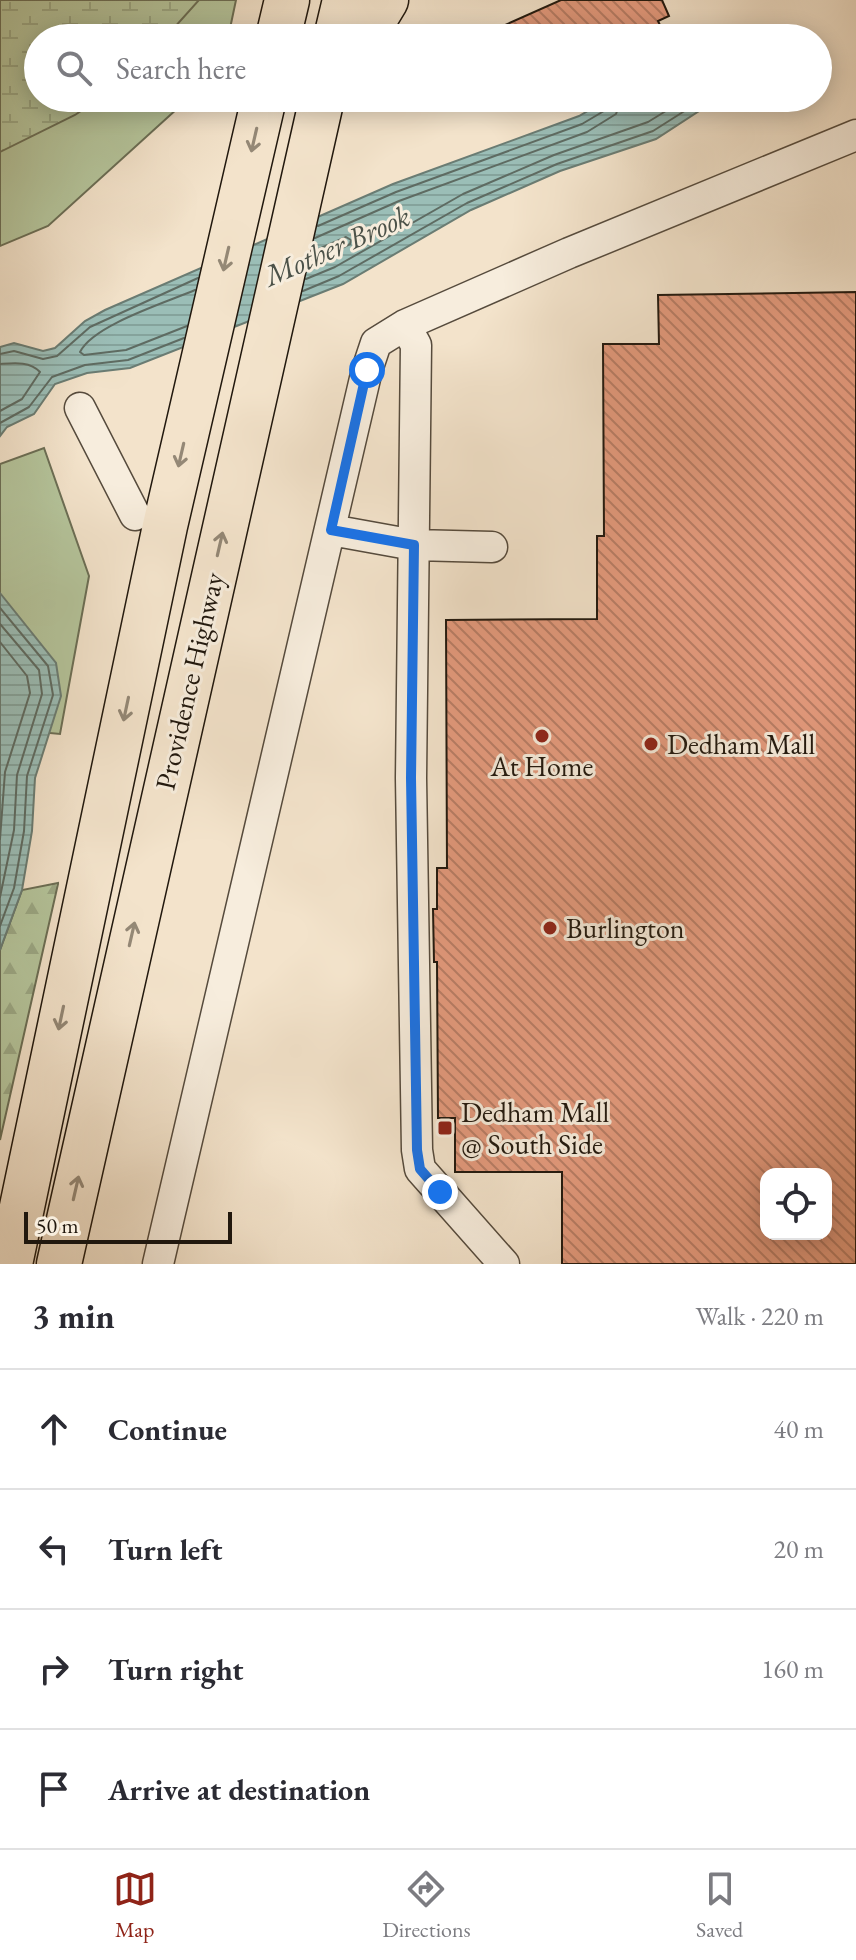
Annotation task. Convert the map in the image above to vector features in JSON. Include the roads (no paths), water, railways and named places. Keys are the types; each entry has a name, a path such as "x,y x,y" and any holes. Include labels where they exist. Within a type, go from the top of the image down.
{"highway":[{"path":"281,24 287,0"},
{"path":"339,24 345,0"},
{"path":"371,24 386,0"},
{"name":"Providence Highway","path":"10,1264 133,674 261,112"},
{"name":"Providence Highway","path":"59,1264 320,112"}],"lane":[{"path":"158,1264 367,370 376,343 405,325 569,253 856,135"},
{"path":"405,325 416,345 411,778 417,1150 420,1169 504,1264"},
{"path":"80,408 135,515"},
{"path":"331,530 414,545 492,547"}],"water":[{"name":"Mother Brook","path":"586,112 697,112 656,139 560,171 471,210 343,284 130,368 87,373 55,384 34,414 7,427 0,436 0,347 14,343 43,351 55,348 85,321 105,310 393,184"},
{"path":"0,593 56,663 61,696 35,778 32,831 22,890 0,950"}],"place":[{"name":"At Home","path":"542,736"},
{"name":"Dedham Mall","path":"651,744"},
{"name":"Burlington","path":"550,928"},
{"name":"Dedham Mall @ South Side","path":"445,1128"}]}
